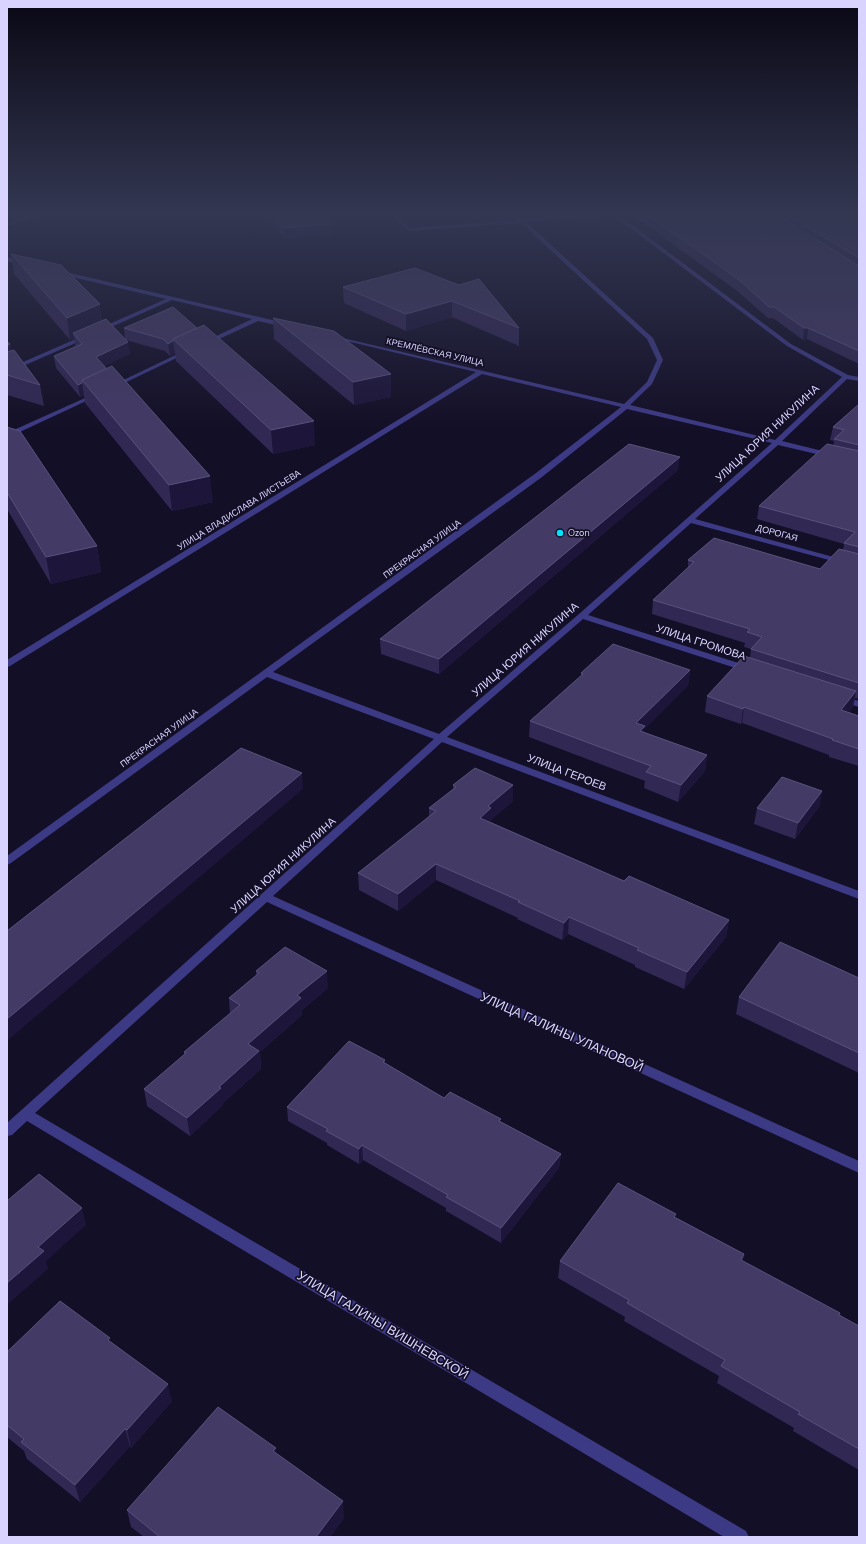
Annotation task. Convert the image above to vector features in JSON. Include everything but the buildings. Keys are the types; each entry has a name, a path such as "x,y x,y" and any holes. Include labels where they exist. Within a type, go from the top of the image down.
{"street":[{"path":"110,284 294,327"},
{"name":"ПРЕКРАСНАЯ УЛИЦА","path":"7,861 533,480 626,406 650,383 660,360 650,338 591,284"},
{"path":"709,284 789,345 846,376 859,379"},
{"path":"7,371 171,299"},
{"path":"200,346 258,319"},
{"name":"КРЕМЛЁВСКАЯ УЛИЦА","path":"322,334 859,462"},
{"path":"110,388 193,349"},
{"name":"УЛИЦА ВЛАДИСЛАВА ЛИСТЬЕВА","path":"7,664 481,372"},
{"name":"УЛИЦА ЮРИЯ НИКУЛИНА","path":"7,1131 441,738 582,616 776,442 846,376"},
{"path":"7,436 103,391"},
{"name":"ДОРОГАЯ","path":"689,520 859,566"},
{"name":"УЛИЦА ГРОМОВА","path":"582,616 754,671"},
{"name":"УЛИЦА ГЕРОЕВ","path":"266,673 859,895"},
{"path":"836,697 859,704"},
{"name":"УЛИЦА ГАЛИНЫ УЛАНОВОЙ","path":"265,897 859,1167"},
{"name":"УЛИЦА ГАЛИНЫ ВИШНЕВСКОЙ","path":"26,1114 740,1537"}],"place":[{"name":"Ozon","path":"560,533"}]}
